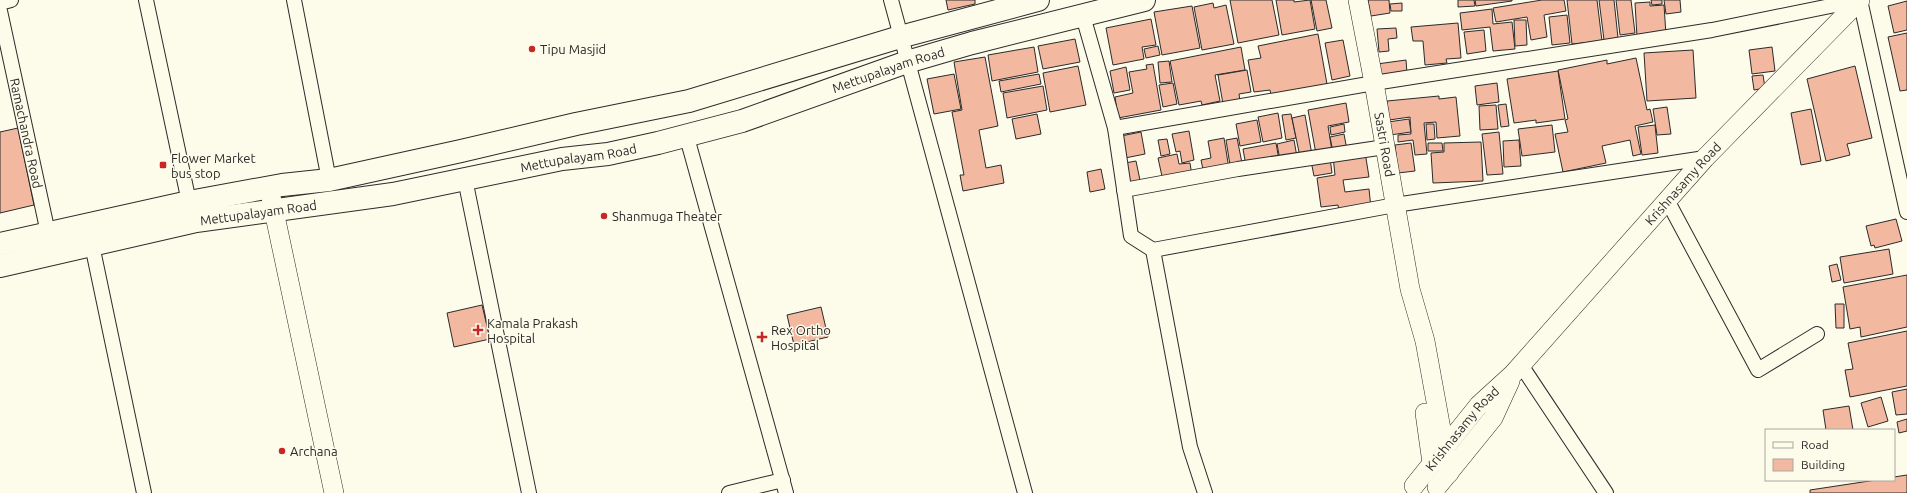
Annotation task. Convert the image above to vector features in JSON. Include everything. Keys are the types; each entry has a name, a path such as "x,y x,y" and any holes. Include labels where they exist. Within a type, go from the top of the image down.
{"highway":[{"name":"Mettupalayam Road","path":"0,244 189,202 269,188 329,180 576,124 689,102 900,37 1038,0"},
{"name":"Mettupalayam Road","path":"0,266 196,221 393,194 562,160 608,154 742,121 907,62 972,43 1144,0"}],"main road":[{"name":"Sastri Road","path":"1358,0 1410,289 1425,341 1444,448 1444,485"},
{"name":"Krishnasamy Road","path":"1408,489 1432,463 1478,405 1517,369 1705,158 1860,0"},
{"path":"269,188 334,493"},
{"name":"Sastri Road","path":"1410,289 1411,321 1432,463"},
{"name":"Krishnasamy Road","path":"1444,485 1493,418 1517,369"},
{"path":"1408,489 1426,485 1444,485"}],"street":[{"path":"0,3 11,0"},
{"path":"146,0 189,202"},
{"path":"294,0 329,180"},
{"path":"891,0 1025,493"},
{"path":"1115,128 1374,83 1712,30 1860,0 1907,212"},
{"name":"Ramachandra Road","path":"0,11 48,233"},
{"path":"1083,16 1115,128 1131,236 1153,250 1395,205 1705,158"},
{"path":"686,134 785,486 729,493"},
{"path":"1124,190 1238,169 1385,147"},
{"path":"465,179 529,493"},
{"path":"1667,200 1758,370 1817,334"},
{"path":"92,245 144,493"},
{"path":"1153,250 1190,447 1205,493"},
{"path":"1517,369 1606,493"}],"building":[{"path":"946,0 975,0 975,4 948,10"},
{"path":"1230,0 1272,0 1279,35 1238,43"},
{"path":"1276,0 1294,0 1294,2 1310,0 1315,29 1282,35"},
{"path":"1311,0 1326,0 1332,28 1317,31"},
{"path":"1368,0 1389,0 1390,13 1371,16"},
{"path":"1458,0 1474,0 1475,6 1458,7"},
{"path":"1475,0 1512,0 1512,1 1476,6"},
{"path":"1542,0 1564,0 1566,11 1544,15 1547,37 1531,40 1527,17 1496,22 1493,8"},
{"path":"1567,0 1597,0 1602,41 1572,44"},
{"path":"1599,0 1614,0 1618,38 1604,40"},
{"path":"1616,0 1631,0 1635,33 1620,35"},
{"path":"1651,0 1662,0 1662,4 1652,5"},
{"path":"1664,0 1680,0 1681,12 1666,14"},
{"path":"1907,1 1907,30 1894,33 1888,6"},
{"path":"1650,2 1650,6 1664,5 1666,35 1637,37 1635,3"},
{"path":"1213,3 1214,8 1226,5 1234,44 1202,50 1194,7"},
{"path":"1402,3 1402,11 1391,11 1390,4"},
{"path":"1192,6 1200,48 1162,55 1154,12"},
{"path":"1492,9 1493,24 1512,22 1515,49 1493,51 1490,27 1462,30 1460,13"},
{"path":"1567,15 1570,43 1552,45 1549,17"},
{"path":"1151,19 1156,45 1142,47 1144,59 1113,65 1106,28"},
{"path":"1514,20 1526,20 1527,45 1515,46"},
{"path":"1458,23 1461,58 1446,59 1447,63 1425,65 1423,41 1413,41 1411,27"},
{"path":"1396,28 1397,38 1388,39 1389,51 1379,52 1377,29"},
{"path":"1484,30 1486,51 1467,54 1464,32"},
{"path":"1907,33 1907,90 1900,91 1888,37"},
{"path":"1318,34 1327,84 1271,95 1270,90 1254,92 1248,60 1261,58 1258,46"},
{"path":"1075,39 1080,62 1043,69 1038,46"},
{"path":"1343,40 1350,76 1332,80 1325,43"},
{"path":"1158,46 1160,55 1146,58 1144,49"},
{"path":"1034,47 1038,72 992,81 988,55"},
{"path":"1241,47 1245,70 1215,75 1220,101 1202,105 1201,101 1179,105 1170,61"},
{"path":"1772,47 1775,71 1752,74 1749,50"},
{"path":"1693,50 1696,98 1647,101 1644,53"},
{"path":"985,57 998,126 979,130 986,168 1001,165 1004,183 963,191 960,175 964,175 952,112 962,110 954,62"},
{"path":"1636,58 1647,110 1650,109 1653,122 1635,126 1641,154 1633,156 1630,140 1602,146 1606,163 1563,172 1555,134 1568,132 1565,120 1568,119 1558,70 1607,60 1607,64"},
{"path":"1406,60 1407,73 1379,77 1377,64"},
{"path":"1169,61 1172,82 1160,83 1158,62"},
{"path":"1153,64 1161,110 1118,118 1115,97 1133,93 1129,72 1147,69 1146,65"},
{"path":"1078,66 1086,105 1050,112 1043,73"},
{"path":"1855,66 1872,138 1847,144 1850,155 1826,161 1807,79"},
{"path":"1126,67 1130,90 1114,93 1110,71"},
{"path":"1247,70 1251,92 1239,94 1240,101 1223,104 1218,75"},
{"path":"1558,71 1565,119 1536,123 1536,120 1514,123 1507,79"},
{"path":"954,74 961,109 934,114 927,79"},
{"path":"1039,74 1041,84 1001,92 999,81"},
{"path":"1763,75 1765,88 1754,90 1752,76"},
{"path":"1173,83 1177,104 1163,107 1159,85"},
{"path":"1497,83 1499,102 1477,105 1475,86"},
{"path":"1043,86 1047,110 1007,118 1003,93"},
{"path":"1439,96 1439,99 1456,97 1460,136 1437,138 1436,122 1424,123 1427,154 1415,155 1413,140 1398,142 1398,135 1411,134 1410,117 1389,120 1387,101"},
{"path":"1346,103 1349,122 1328,126 1332,151 1316,154 1308,110"},
{"path":"1506,104 1509,126 1501,127 1498,105"},
{"path":"1496,105 1498,129 1480,130 1479,106"},
{"path":"1667,107 1671,134 1657,135 1653,109"},
{"path":"1811,109 1821,161 1801,165 1791,113"},
{"path":"1278,113 1282,138 1263,142 1258,117"},
{"path":"1037,114 1041,134 1016,139 1012,119"},
{"path":"1291,114 1296,138 1286,140 1282,115"},
{"path":"1305,115 1312,155 1300,157 1292,118"},
{"path":"1409,119 1411,132 1390,135 1388,122"},
{"path":"1257,120 1261,142 1240,146 1236,124"},
{"path":"1344,124 1345,132 1331,135 1330,127"},
{"path":"1426,124 1434,124 1435,139 1427,140"},
{"path":"1552,125 1555,152 1522,156 1518,129"},
{"path":"1655,125 1658,153 1642,155 1638,127"},
{"path":"18,128 34,205 0,213 0,132"},
{"path":"1189,131 1194,160 1182,163 1180,151 1176,152 1172,134"},
{"path":"1141,132 1145,154 1125,158 1121,136"},
{"path":"1499,132 1503,174 1487,175 1482,134"},
{"path":"1344,134 1347,150 1333,152 1330,137"},
{"path":"1224,138 1229,169 1204,174 1201,160 1211,158 1208,141"},
{"path":"1237,138 1242,163 1230,165 1226,140"},
{"path":"1167,139 1170,154 1161,156 1158,140"},
{"path":"1294,140 1297,157 1280,160 1277,144"},
{"path":"1519,140 1521,166 1504,167 1503,141"},
{"path":"1481,142 1483,181 1433,183 1431,153 1444,152 1444,143"},
{"path":"1276,143 1279,160 1246,166 1243,149"},
{"path":"1411,143 1415,171 1398,173 1395,145"},
{"path":"1428,143 1442,143 1443,151 1428,151"},
{"path":"1365,152 1369,177 1343,180 1345,192 1369,189 1371,208 1339,212 1338,205 1321,207 1317,178 1335,175 1333,156"},
{"path":"1177,154 1179,164 1190,163 1192,176 1163,181 1158,158"},
{"path":"1330,158 1332,173 1314,176 1311,161"},
{"path":"1136,161 1141,185 1129,187 1125,163"},
{"path":"1101,169 1105,189 1090,192 1087,172"},
{"path":"1896,219 1902,241 1875,248 1874,245 1871,246 1866,226"},
{"path":"1889,249 1893,274 1844,283 1840,257"},
{"path":"1837,264 1841,280 1832,282 1829,266"},
{"path":"1907,275 1907,327 1861,337 1860,327 1850,329 1843,287"},
{"path":"1835,304 1844,304 1844,328 1836,328"},
{"path":"482,305 490,339 454,347 447,313"},
{"path":"821,307 828,337 794,345 787,315"},
{"path":"1907,331 1907,386 1850,397 1845,370 1853,369 1848,343"},
{"path":"1907,389 1907,414 1896,415 1892,392"},
{"path":"1881,397 1888,421 1868,427 1861,403"},
{"path":"1849,406 1853,429 1826,429 1823,410"},
{"path":"1907,419 1907,431 1899,433 1897,422"},
{"path":"1907,475 1907,493 1810,493 1810,490 1869,481 1895,481 1895,477"}],"place":[{"name":"Tipu Masjid","path":"532,49"},
{"name":"Flower Market bus stop","path":"163,165"},
{"name":"Shanmuga Theater","path":"604,216"},
{"name":"Kamala Prakash Hospital","path":"478,330"},
{"name":"Rex Ortho Hospital","path":"762,337"},
{"name":"Archana","path":"282,451"}]}
